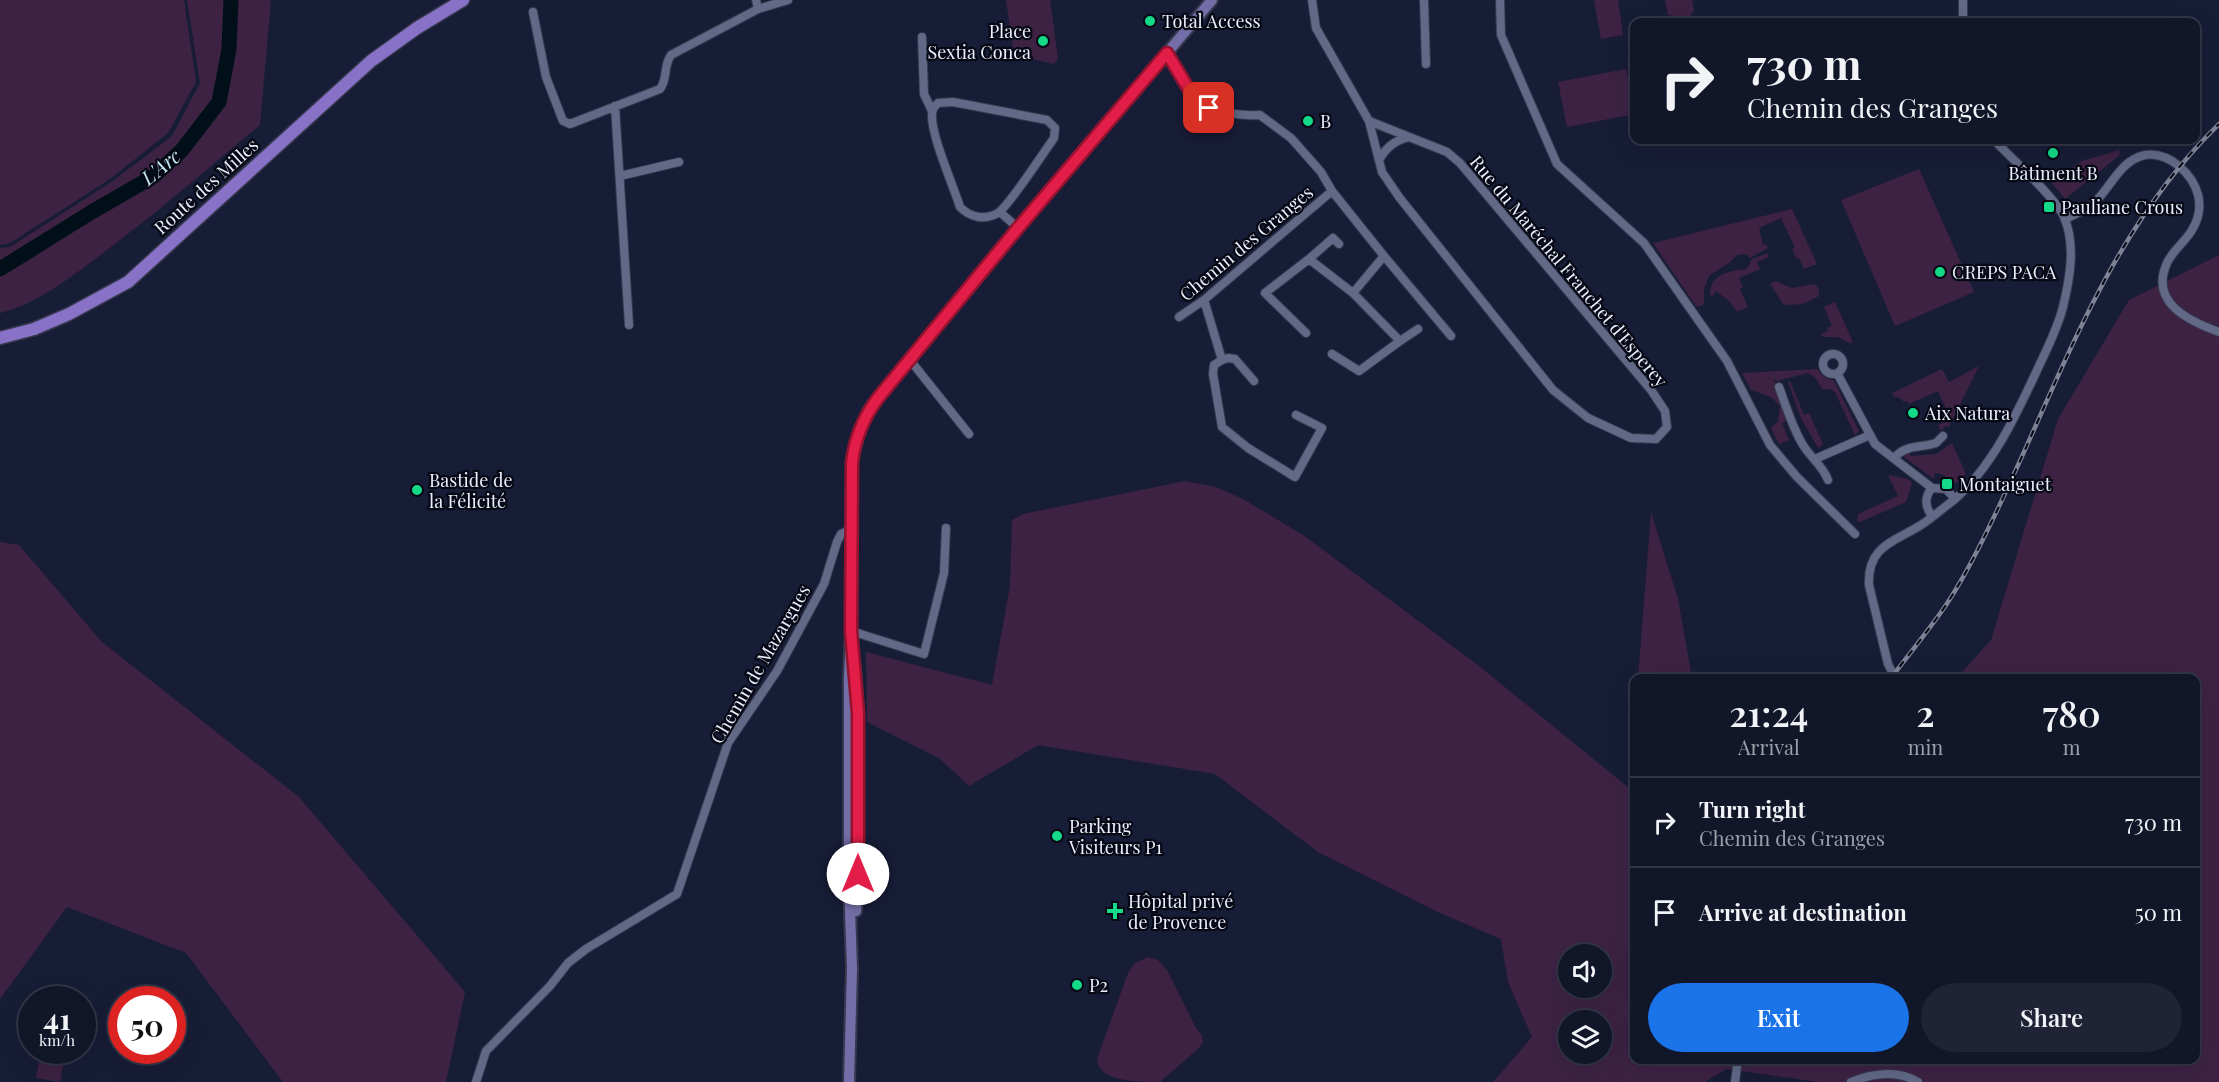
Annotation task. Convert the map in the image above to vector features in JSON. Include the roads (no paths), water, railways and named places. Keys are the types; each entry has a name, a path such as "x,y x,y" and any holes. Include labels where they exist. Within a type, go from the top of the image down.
{"main road":[{"name":"Route des Milles","path":"417,28 449,0"},
{"name":"Route des Milles","path":"0,338 34,329 69,314 128,282 371,61 417,28 464,0"},
{"path":"849,1082 852,968 858,881 857,705 851,631 852,462 859,432 869,410 1018,228 1212,0"}],"street":[{"path":"756,0 759,9"},
{"path":"533,12 546,77 563,121 570,124 660,89 665,83 666,62 671,55 759,9 788,0"},
{"path":"1312,0 1316,28 1369,121"},
{"path":"1424,0 1426,64"},
{"path":"1500,0 1501,35 1557,164 1644,243 1727,361 1770,445 1797,477 1855,534"},
{"path":"1963,0 1963,18"},
{"path":"922,37 924,94 932,111 939,145 960,207 968,215 985,218 1000,212 1054,138 1055,128 1047,120 953,102 938,103 932,111"},
{"name":"Chemin des Granges","path":"1167,53 1191,93 1209,108 1240,116 1260,115 1291,138 1321,172 1332,191 1451,336"},
{"path":"615,106 629,325"},
{"name":"Rue du Maréchal Franchet d'Esperey","path":"1369,121 1447,152 1460,163 1651,390 1665,411 1667,427 1656,439 1631,438 1588,418 1553,390 1399,197 1382,172 1369,121"},
{"path":"1379,160 1384,150 1399,139 1409,136"},
{"path":"1893,674 1888,664 1869,585 1869,573 1875,557 1882,548 1955,499 1983,468 2007,430 2063,308 2071,262 2070,238 2065,219 2056,204 1998,144"},
{"path":"2065,219 2078,214 2096,201 2131,161 2146,155 2161,156 2172,160 2190,176 2195,184 2200,205 2192,231 2167,262 2163,287 2171,306 2200,325 2219,332"},
{"path":"620,176 679,162"},
{"name":"Chemin des Granges","path":"1179,317 1204,300 1332,191"},
{"path":"1000,212 1018,228"},
{"path":"1306,333 1265,293 1333,238 1339,244"},
{"path":"1353,293 1384,256"},
{"path":"1309,259 1353,293 1400,341"},
{"path":"1204,300 1222,360"},
{"path":"1332,354 1359,371 1418,329"},
{"path":"1254,381 1235,359 1228,358 1214,365 1213,374 1222,427 1248,448 1295,477 1322,428 1296,415"},
{"path":"910,360 969,434"},
{"path":"1837,373 1875,444 1932,488 1946,489 1955,499"},
{"path":"1779,387 1787,411 1804,446 1828,480"},
{"path":"1815,459 1870,435"},
{"path":"1894,458 1909,447 1936,443 1943,436"},
{"path":"1932,488 1926,500 1928,511 1932,516"},
{"path":"851,631 924,654 944,573 946,528"},
{"name":"Chemin de Mazargues","path":"476,1082 486,1052 550,986 568,963 586,949 677,894 729,743 777,671 824,584 841,534 851,529"},
{"path":"1735,1082 1737,1064"},
{"path":"1851,1082 1887,1074 1909,1076 1918,1082"}],"waterway":[{"name":"L'Arc","path":"0,269 154,176 182,150 219,102 229,49 231,0"}],"railway":[{"path":"1894,674 1952,596 1969,566 2015,473 2062,366 2114,263 2145,214 2179,167 2219,124"}],"place":[{"name":"Total Access","path":"1150,21"},
{"name":"Place Sextia Conca","path":"1043,41"},
{"name":"B","path":"1308,121"},
{"name":"Bâtiment B","path":"2053,153"},
{"name":"Pauliane Crous","path":"2049,207"},
{"name":"CREPS PACA","path":"1940,272"},
{"name":"Aix Natura","path":"1913,413"},
{"name":"Montaiguet","path":"1947,484"},
{"name":"Bastide de la Félicité","path":"417,490"},
{"name":"Parking Visiteurs P1","path":"1057,836"},
{"name":"Hôpital privé de Provence","path":"1115,911"},
{"name":"P2","path":"1077,985"}]}
